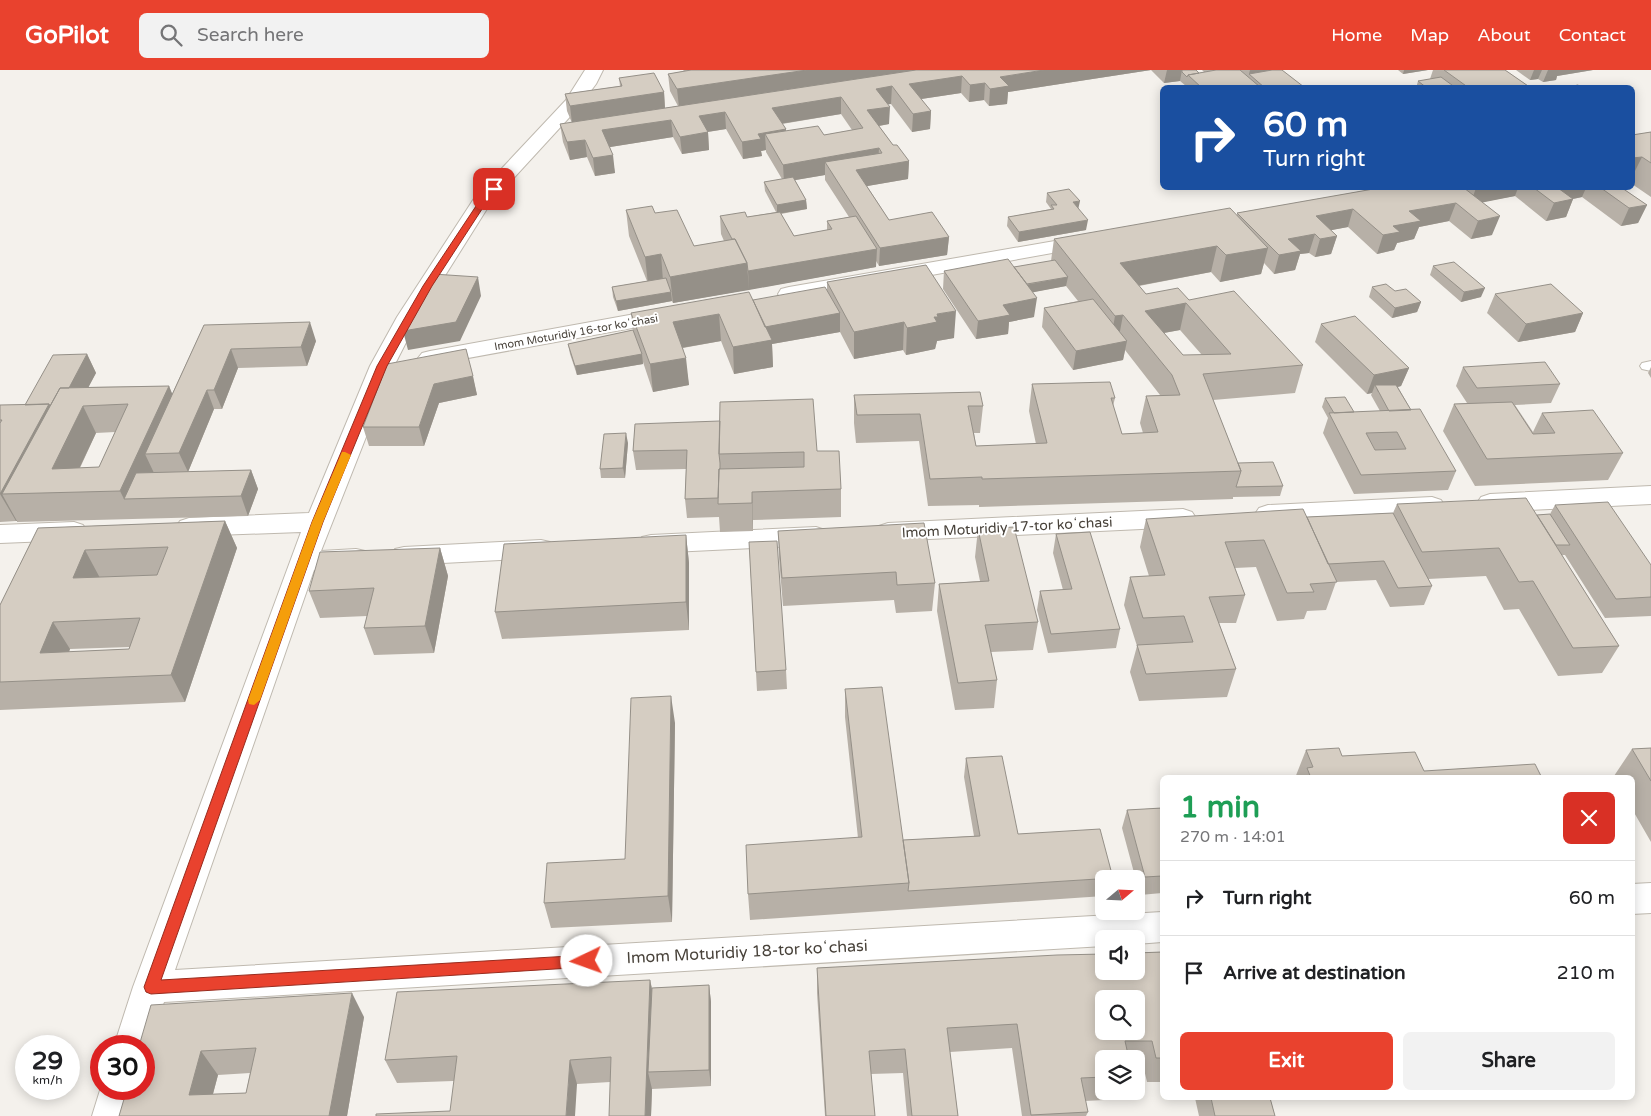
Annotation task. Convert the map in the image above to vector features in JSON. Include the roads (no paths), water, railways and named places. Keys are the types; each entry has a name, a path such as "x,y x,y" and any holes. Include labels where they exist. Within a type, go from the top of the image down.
{"street":[{"path":"136,1035 151,987 318,522 382,366 408,317 482,202 572,104 587,84 594,70"},
{"path":"541,137 570,132"},
{"path":"774,297 1107,238"},
{"name":"Imom Moturidiy 16-tor koʻchasi","path":"382,366 686,312"},
{"path":"1242,515 1651,495"},
{"name":"Imom Moturidiy 17-tor koʻchasi","path":"623,545 1212,516"},
{"path":"169,528 318,522"},
{"path":"0,534 99,530"},
{"path":"304,561 563,548"},
{"path":"1635,899 1651,898"},
{"name":"Imom Moturidiy 18-tor koʻchasi","path":"151,987 1160,927"},
{"path":"111,1116 116,1100"}]}
